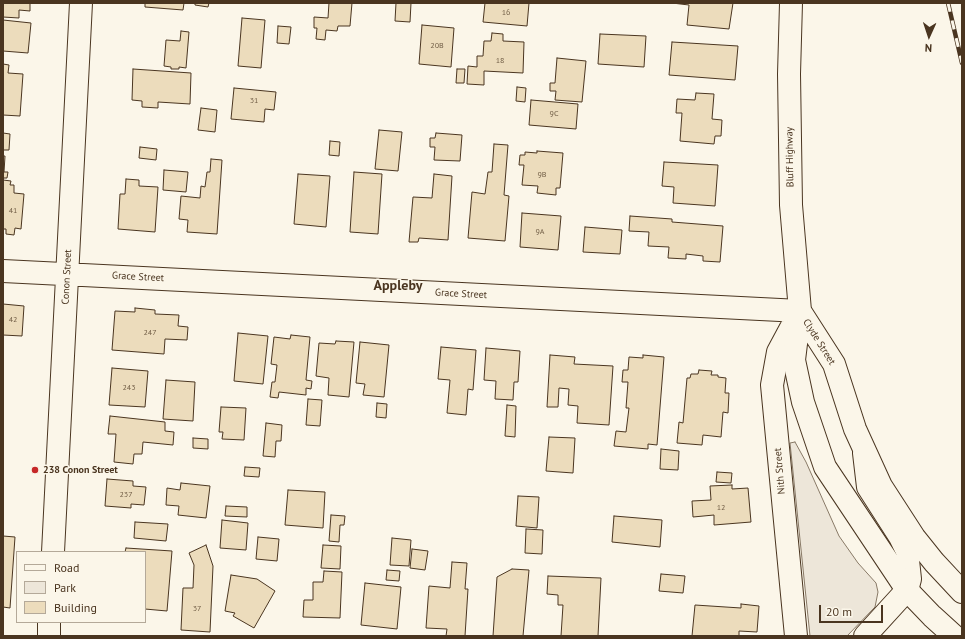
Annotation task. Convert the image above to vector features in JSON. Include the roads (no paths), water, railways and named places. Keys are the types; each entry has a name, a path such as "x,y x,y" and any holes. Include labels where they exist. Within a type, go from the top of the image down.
{"main road":[{"name":"Conon Street","path":"53,551 81,3"},
{"name":"Bluff Highway","path":"790,3 789,74 791,205 800,311"},
{"name":"Grace Street","path":"3,271 800,311"},
{"name":"Clyde Street","path":"800,311 834,364 855,429 864,452 881,486 910,532 934,562 962,592"},
{"name":"Clyde Street","path":"800,311 794,360 803,402 826,467 907,590 954,636"},
{"name":"Nith Street","path":"796,636 772,385 778,352 800,311"},
{"path":"864,452 868,487 900,537 906,551 910,579 907,590 865,636"},
{"path":"49,623 49,636"}],"railway":[{"path":"948,3 962,63"}],"place":[{"name":"238 Conon Street","path":"35,470"}],"district":[{"name":"Appleby","path":"398,286"}]}
